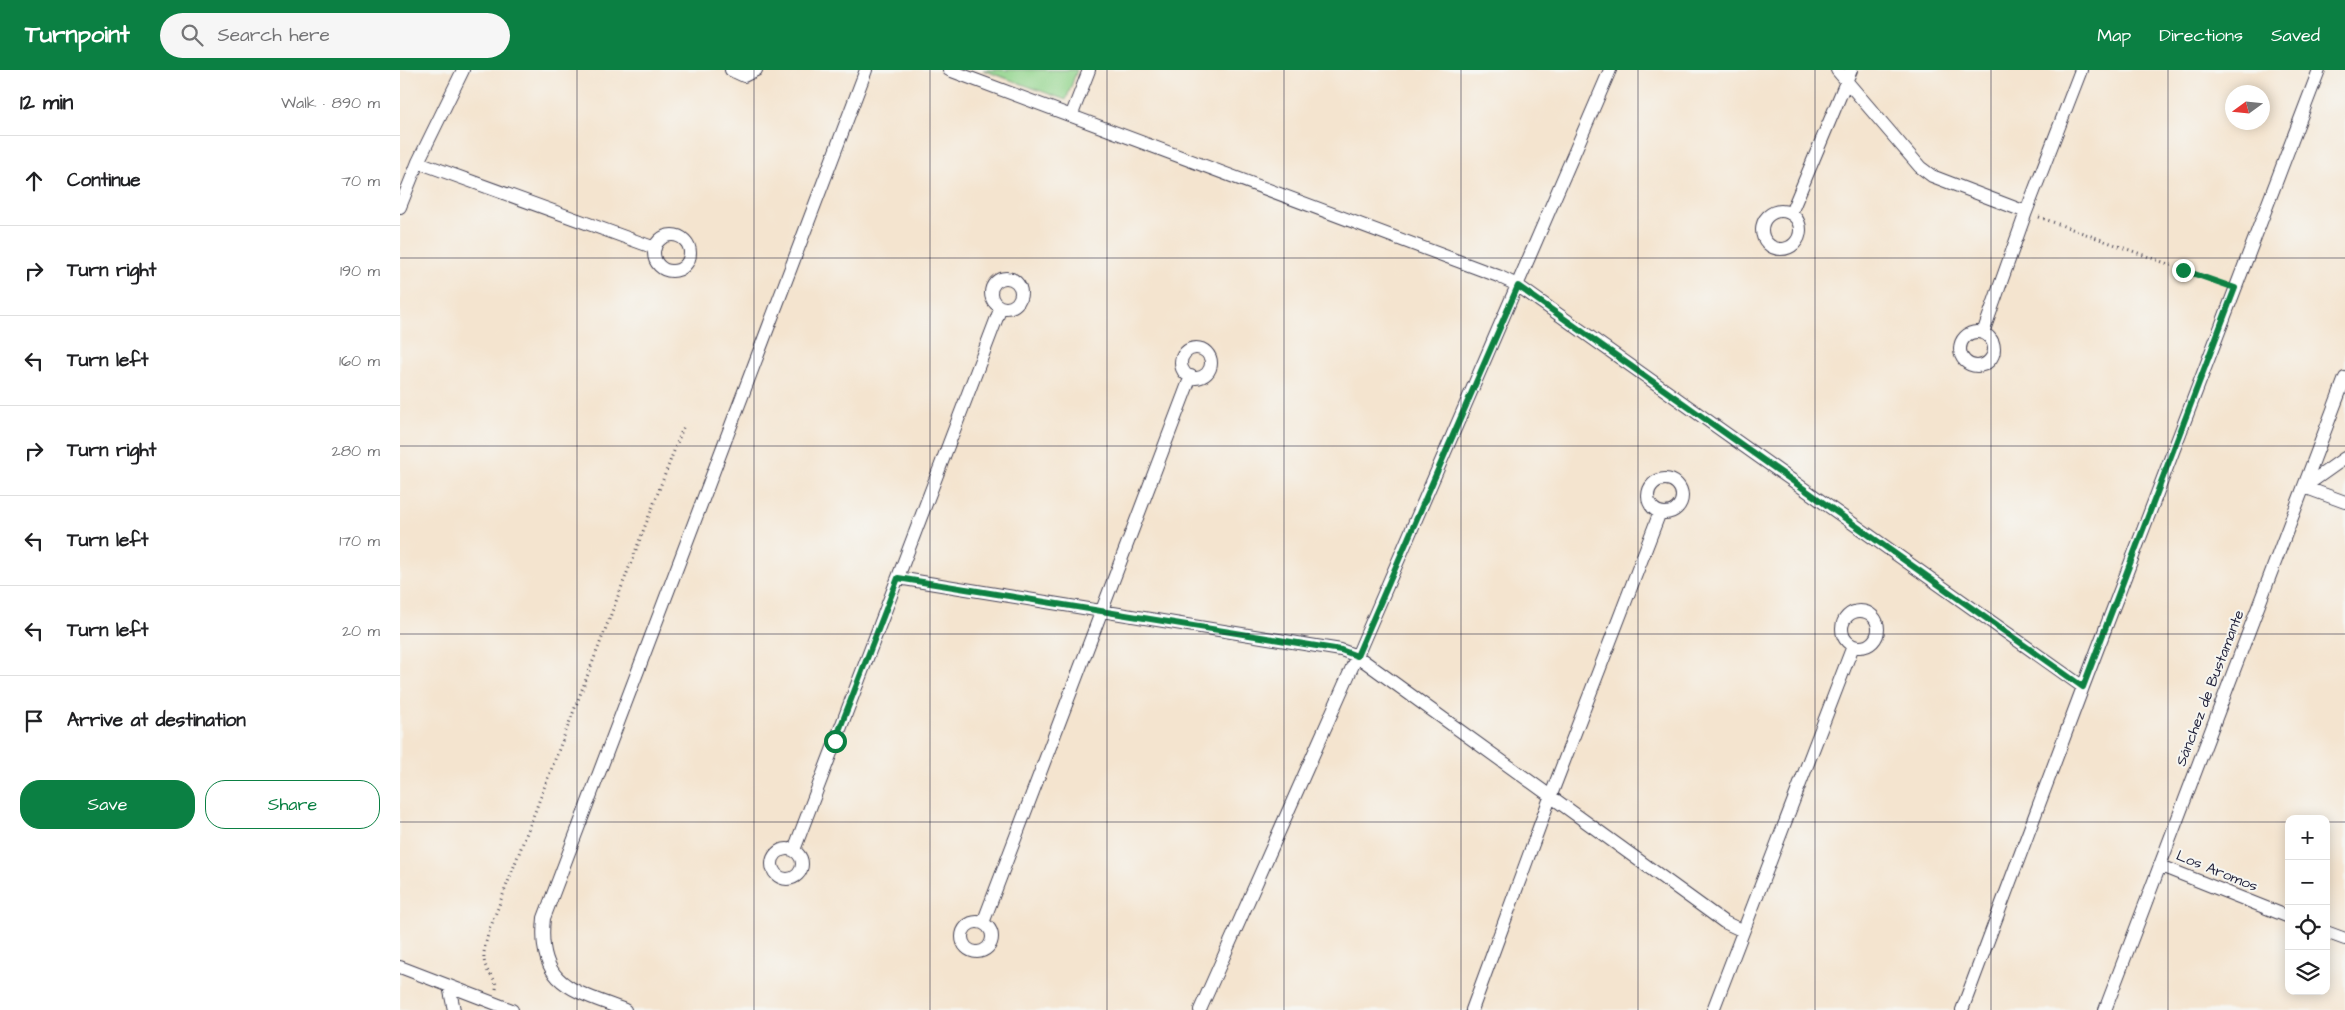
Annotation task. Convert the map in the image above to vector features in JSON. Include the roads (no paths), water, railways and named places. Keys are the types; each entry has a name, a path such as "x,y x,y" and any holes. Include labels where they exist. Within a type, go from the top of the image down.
{"street":[{"path":"400,207 418,162 463,70"},
{"path":"731,70 744,76 756,70"},
{"path":"624,1010 569,989 554,974 545,953 542,937 544,918 866,70"},
{"path":"950,70 1072,114 1489,273 1518,286 2083,687"},
{"path":"1072,114 1089,70"},
{"path":"1200,1010 1357,656 1610,70"},
{"path":"1837,70 1849,76 1920,167 1932,176 2026,212"},
{"path":"1983,333 2026,212 2082,70"},
{"path":"1962,1010 2083,687 2319,70"},
{"path":"1791,213 1849,76"},
{"path":"418,162 655,248"},
{"path":"794,850 1001,308"},
{"path":"983,923 1191,376"},
{"name":"Sánchez de Bustamante","path":"2105,1010 2345,378"},
{"path":"2304,487 2345,458"},
{"path":"2304,487 2345,502"},
{"path":"1472,1010 1551,795 1660,512"},
{"path":"898,578 1341,650 1357,656 1724,922 1743,931"},
{"path":"1713,1010 1853,646"},
{"name":"Los Aromos","path":"2161,866 2285,915"},
{"path":"2330,933 2345,939"},
{"path":"400,967 512,1010"},
{"path":"449,986 454,1010"}]}
